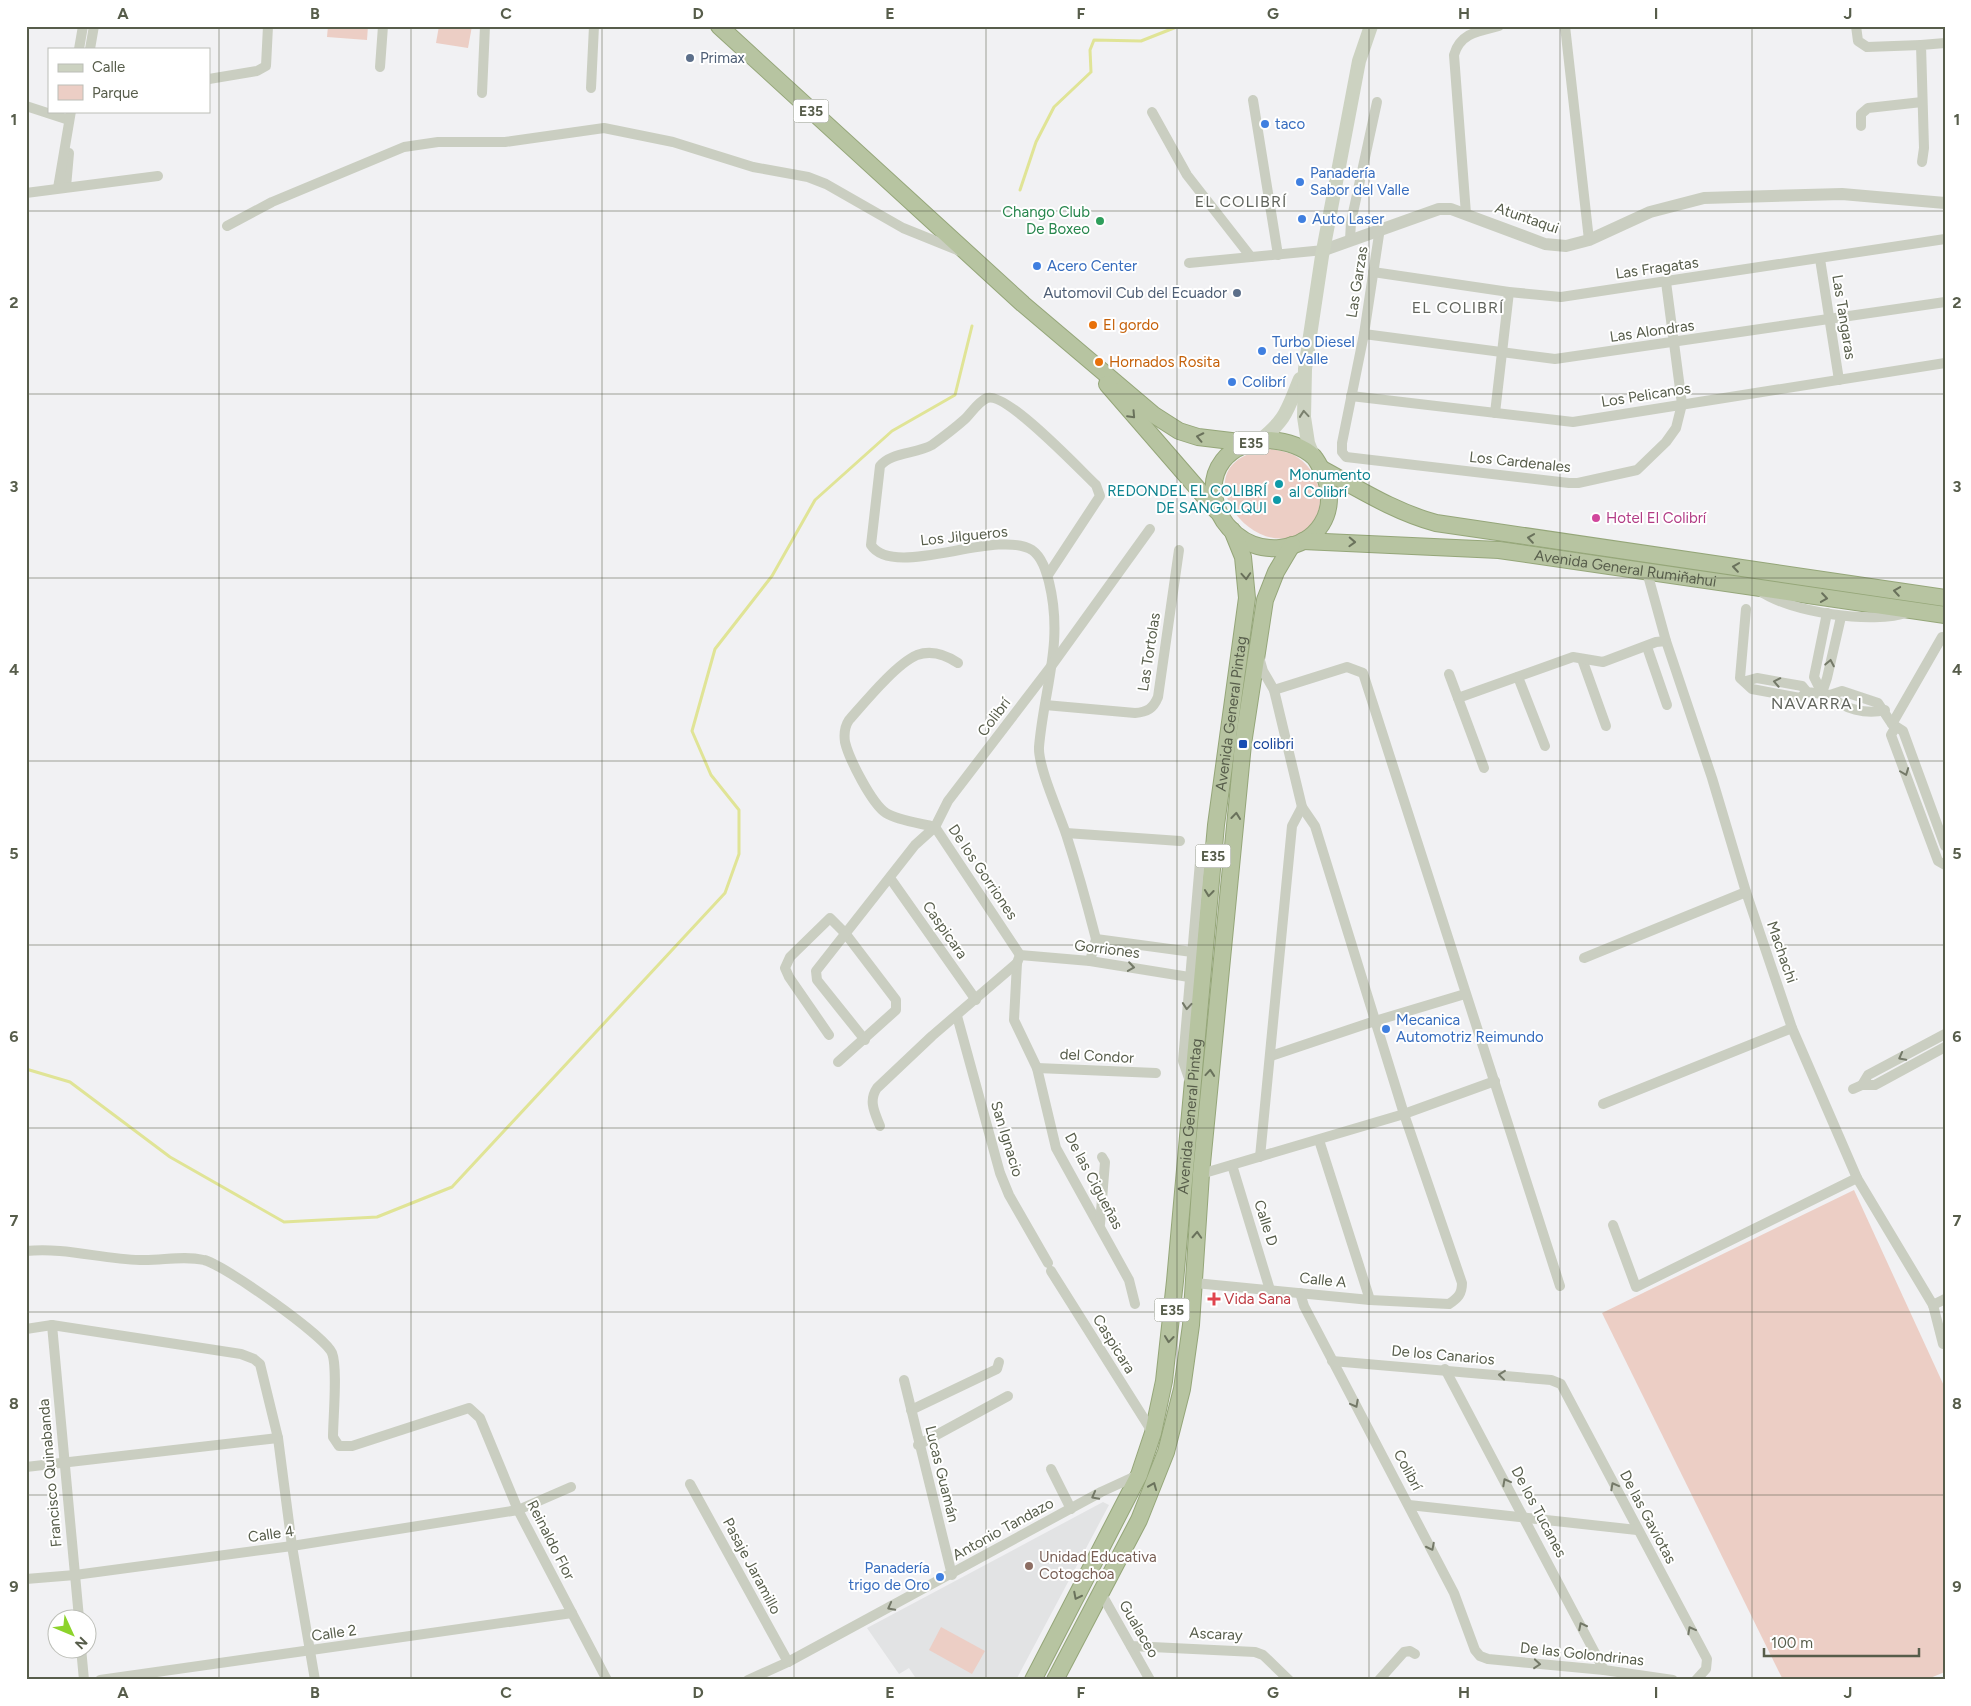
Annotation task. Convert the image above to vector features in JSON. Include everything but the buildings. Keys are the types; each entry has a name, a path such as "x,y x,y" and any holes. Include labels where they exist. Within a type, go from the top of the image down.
{"highway":[{"name":"E35","path":"719,26 1090,363 1154,414 1179,431 1198,437 1287,443 1318,463 1328,487 1329,509 1317,530 1298,543 1280,548 1262,546 1246,540 1232,530 1218,511 1123,406 1090,363"},
{"name":"E35","path":"1218,511 1212,489 1214,477 1228,456 1254,442"},
{"name":"Avenida General Rumiñahui","path":"1318,463 1399,511 1436,523 1945,598"},
{"name":"Avenida General Pintag","path":"1033,1680 1139,1475 1153,1433 1168,1348 1215,840 1232,698 1247,598 1243,557 1232,530"},
{"name":"Avenida General Rumiñahui","path":"1298,543 1477,548 1945,616"},
{"name":"Avenida General Pintag","path":"1055,1680 1139,1520 1166,1452 1183,1381 1195,1284 1201,1174 1242,753 1266,600 1272,580 1298,543"}],"main road":[{"path":"1318,463 1308,443 1304,417 1305,369 1324,250 1359,61 1371,26"},
{"path":"1254,442 1276,428 1284,417 1305,369"}],"street":[{"path":"80,48 83,26"},
{"path":"90,48 94,26"},
{"path":"210,79 257,71 266,66 268,26"},
{"path":"380,67 383,26"},
{"path":"482,93 485,26"},
{"path":"591,88 594,26"},
{"path":"1466,214 1454,55 1458,44 1465,36 1499,26"},
{"path":"1566,26 1589,240"},
{"path":"1856,26 1858,41 1867,47 1945,43"},
{"path":"1921,45 1924,148 1922,162"},
{"path":"1253,100 1278,255"},
{"path":"1350,240 1351,222 1377,102"},
{"path":"1862,126 1861,114 1868,108 1922,102"},
{"path":"26,106 48,110"},
{"path":"55,112 70,115 62,188"},
{"path":"62,188 77,112"},
{"path":"1152,112 1187,175 1251,256"},
{"path":"227,226 272,202 404,147 438,142 504,142 604,128 674,142 753,167 808,177 826,184 903,228 970,255"},
{"path":"26,192 158,176"},
{"name":"Atuntaqui","path":"1189,263 1324,250 1380,228 1439,210 1451,209 1545,244 1566,246 1589,240 1650,212 1704,198 1790,194 1842,194 1945,203"},
{"name":"Las Garzas","path":"1346,457 1341,447 1364,334 1380,228"},
{"name":"Las Fragatas","path":"1373,272 1509,292 1561,297 1945,239"},
{"name":"Las Tangaras","path":"1820,259 1839,380"},
{"path":"1666,282 1682,404"},
{"path":"1495,413 1500,353 1509,292"},
{"name":"Las Alondras","path":"1364,334 1549,359 1674,343 1945,302"},
{"name":"Los Pelicanos","path":"1351,396 1573,422 1945,363"},
{"name":"Los Jilgueros","path":"1048,575 1098,502 1099,492 1096,485 1015,408 993,398 986,399 964,420 932,445 883,463 878,473 871,545 876,551 887,556 910,557 1004,544 1031,549 1040,557 1048,575 1054,605 1056,630 1039,750 1050,792 1066,833 1096,939"},
{"name":"Los Cardenales","path":"1346,457 1578,484 1641,467 1672,436 1682,404"},
{"name":"Colibrí","path":"935,827 948,801 1052,665 1150,529"},
{"name":"Las Tortolas","path":"1044,705 1135,714 1144,712 1155,705 1158,697 1179,550"},
{"name":"Machachi","path":"1647,572 1666,641 1712,778 1746,892 1792,1028 1857,1178 1942,1319 1943,1344"},
{"path":"1755,588 1775,600 1841,617 1886,618 1911,610"},
{"path":"1746,608 1740,675 1752,689 1800,698 1807,692 1826,694 1842,691 1865,697 1878,703 1885,710 1894,726 1902,731 1945,846"},
{"path":"1826,694 1814,677 1827,613"},
{"path":"1826,694 1827,678 1841,617"},
{"path":"1942,637 1891,735 1938,862 1945,865"},
{"path":"1458,698 1573,658 1603,662 1666,641"},
{"path":"1647,647 1667,705"},
{"path":"1258,648 1259,661 1274,690 1302,807 1315,826 1404,1114"},
{"name":"De los Gorriones","path":"958,663 946,655 932,653 918,655 876,690 846,725 846,742 869,793 880,809 888,814 935,827 1018,959"},
{"path":"1582,659 1606,726"},
{"path":"1274,690 1347,667 1363,674 1560,1286"},
{"path":"1448,674 1484,768"},
{"path":"1518,677 1546,746"},
{"path":"1260,1157 1292,826 1302,807"},
{"path":"865,1040 815,978 816,971 915,845 935,827"},
{"path":"1066,833 1180,841"},
{"path":"1192,1086 1183,1061 1189,977 1200,862 1215,840"},
{"name":"Caspicara","path":"890,878 976,1000"},
{"path":"1584,958 1746,892"},
{"path":"829,1035 789,978 785,968 790,957 830,918 846,933 896,1000 897,1004 896,1010 865,1040 838,1062"},
{"path":"1090,961 1096,939 1192,952"},
{"path":"880,1126 873,1107 873,1094 877,1088 932,1036 976,1000 1018,959"},
{"name":"Gorriones","path":"1018,959 1090,961 1189,977"},
{"name":"De las Cigueñas","path":"1018,959 1014,1020 1036,1068 1056,1148 1100,1224 1129,1280 1135,1304"},
{"path":"1271,1056 1374,1021 1465,994"},
{"name":"San Ignacio","path":"957,1016 1000,1173 1009,1195 1049,1267"},
{"path":"1602,1104 1792,1028"},
{"path":"1945,1034 1868,1075 1858,1087 1875,1085 1945,1047"},
{"name":"del Condor","path":"1036,1068 1156,1074"},
{"path":"1201,1174 1404,1114 1495,1081"},
{"name":"Calle A","path":"1195,1284 1370,1300 1449,1304 1460,1294 1462,1283 1404,1114"},
{"path":"1319,1140 1370,1300"},
{"path":"1100,1224 1105,1162 1102,1157"},
{"name":"Calle D","path":"1232,1165 1270,1290"},
{"path":"1613,1225 1636,1287 1857,1178"},
{"name":"Reinaldo Flor","path":"26,1251 60,1250 140,1260 180,1258 206,1260 262,1295 319,1336 333,1354 333,1437 339,1446 352,1446 463,1408 469,1408 480,1418 518,1510 607,1680"},
{"name":"Caspicara","path":"1049,1267 1153,1433"},
{"name":"Colibrí","path":"1300,1293 1304,1306 1332,1361 1454,1593 1475,1650 1480,1656 1488,1660"},
{"path":"1933,1305 1945,1299"},
{"path":"26,1329 52,1325 248,1356 260,1364 278,1438 292,1546 315,1680"},
{"name":"Francisco Quinabanda","path":"52,1325 78,1608"},
{"name":"De los Canarios","path":"1332,1361 1445,1369 1551,1380"},
{"path":"911,1410 997,1369 999,1362"},
{"name":"De los Tucanes","path":"1445,1369 1525,1517 1604,1670"},
{"name":"Lucas Guamán","path":"904,1380 918,1445 952,1575"},
{"name":"De las Gaviotas","path":"1551,1380 1564,1387 1574,1410 1707,1659 1699,1677"},
{"path":"918,1445 1008,1396"},
{"path":"26,1466 278,1438"},
{"path":"1051,1469 1071,1509"},
{"name":"Antonio Tandazo","path":"748,1680 788,1662 1071,1509 1139,1475"},
{"name":"Pasaje Jaramillo","path":"690,1484 788,1662"},
{"name":"Calle 4","path":"26,1579 75,1575 292,1546 518,1510 571,1488"},
{"path":"1409,1505 1638,1530"},
{"name":"Gualaceo","path":"1101,1593 1150,1680"},
{"name":"Calle 2","path":"100,1680 572,1613"},
{"name":"Ascaray","path":"1131,1646 1255,1652 1263,1655 1289,1680"},
{"path":"1385,1678 1407,1650 1415,1654"},
{"path":"82,1658 84,1680"},
{"name":"De las Golondrinas","path":"1488,1660 1604,1670 1674,1680"}],"shaded area":[{"name":"Unidad Educativa Cotogchoa","path":"1103,1502 1109,1505 1016,1680 917,1680 909,1668 899,1674 867,1628"}],"green space":[{"path":"328,26 368,26 367,40 327,37"},
{"path":"439,26 472,26 468,48 436,43"},
{"path":"1272,449 1291,454 1306,464 1317,482 1320,493 1320,503 1312,523 1304,531 1283,538 1263,535 1245,524 1231,507 1225,489 1228,471 1243,457"},
{"path":"1854,1190 1945,1388 1945,1672 1925,1680 1783,1680 1602,1313"},
{"path":"941,1627 985,1651 972,1674 929,1650"}],"waterway":[{"path":"1020,190 1036,142 1054,107 1091,72 1090,50 1094,40 1141,41 1179,26"},
{"path":"26,1069 70,1082 170,1157 284,1222 377,1217 452,1187 725,893 739,854 739,810 711,775 692,731 715,649 772,576 815,500 892,431 955,395 972,326"}],"place":[{"name":"Primax","path":"690,58"},
{"name":"taco","path":"1265,124"},
{"name":"Panadería Sabor del Valle","path":"1300,182"},
{"name":"Auto Laser","path":"1302,219"},
{"name":"Chango Club De Boxeo","path":"1100,221"},
{"name":"Acero Center","path":"1037,266"},
{"name":"Automovil Cub del Ecuador","path":"1237,293"},
{"name":"El gordo","path":"1093,325"},
{"name":"Turbo Diesel del Valle","path":"1262,351"},
{"name":"Hornados Rosita","path":"1099,362"},
{"name":"Colibrí","path":"1232,382"},
{"name":"Monumento al Colibrí","path":"1279,484"},
{"name":"REDONDEL EL COLIBRÍ DE SANGOLQUI","path":"1277,500"},
{"name":"Hotel El Colibrí","path":"1596,518"},
{"name":"colibri","path":"1243,744"},
{"name":"Mecanica Automotriz Reimundo","path":"1386,1029"},
{"name":"Vida Sana","path":"1214,1299"},
{"name":"Unidad Educativa Cotogchoa","path":"1029,1566"},
{"name":"Panadería trigo de Oro","path":"940,1577"}],"district":[{"name":"EL COLIBRÍ","path":"1241,201"},
{"name":"EL COLIBRÍ","path":"1458,307"},
{"name":"NAVARRA I","path":"1817,703"}]}
